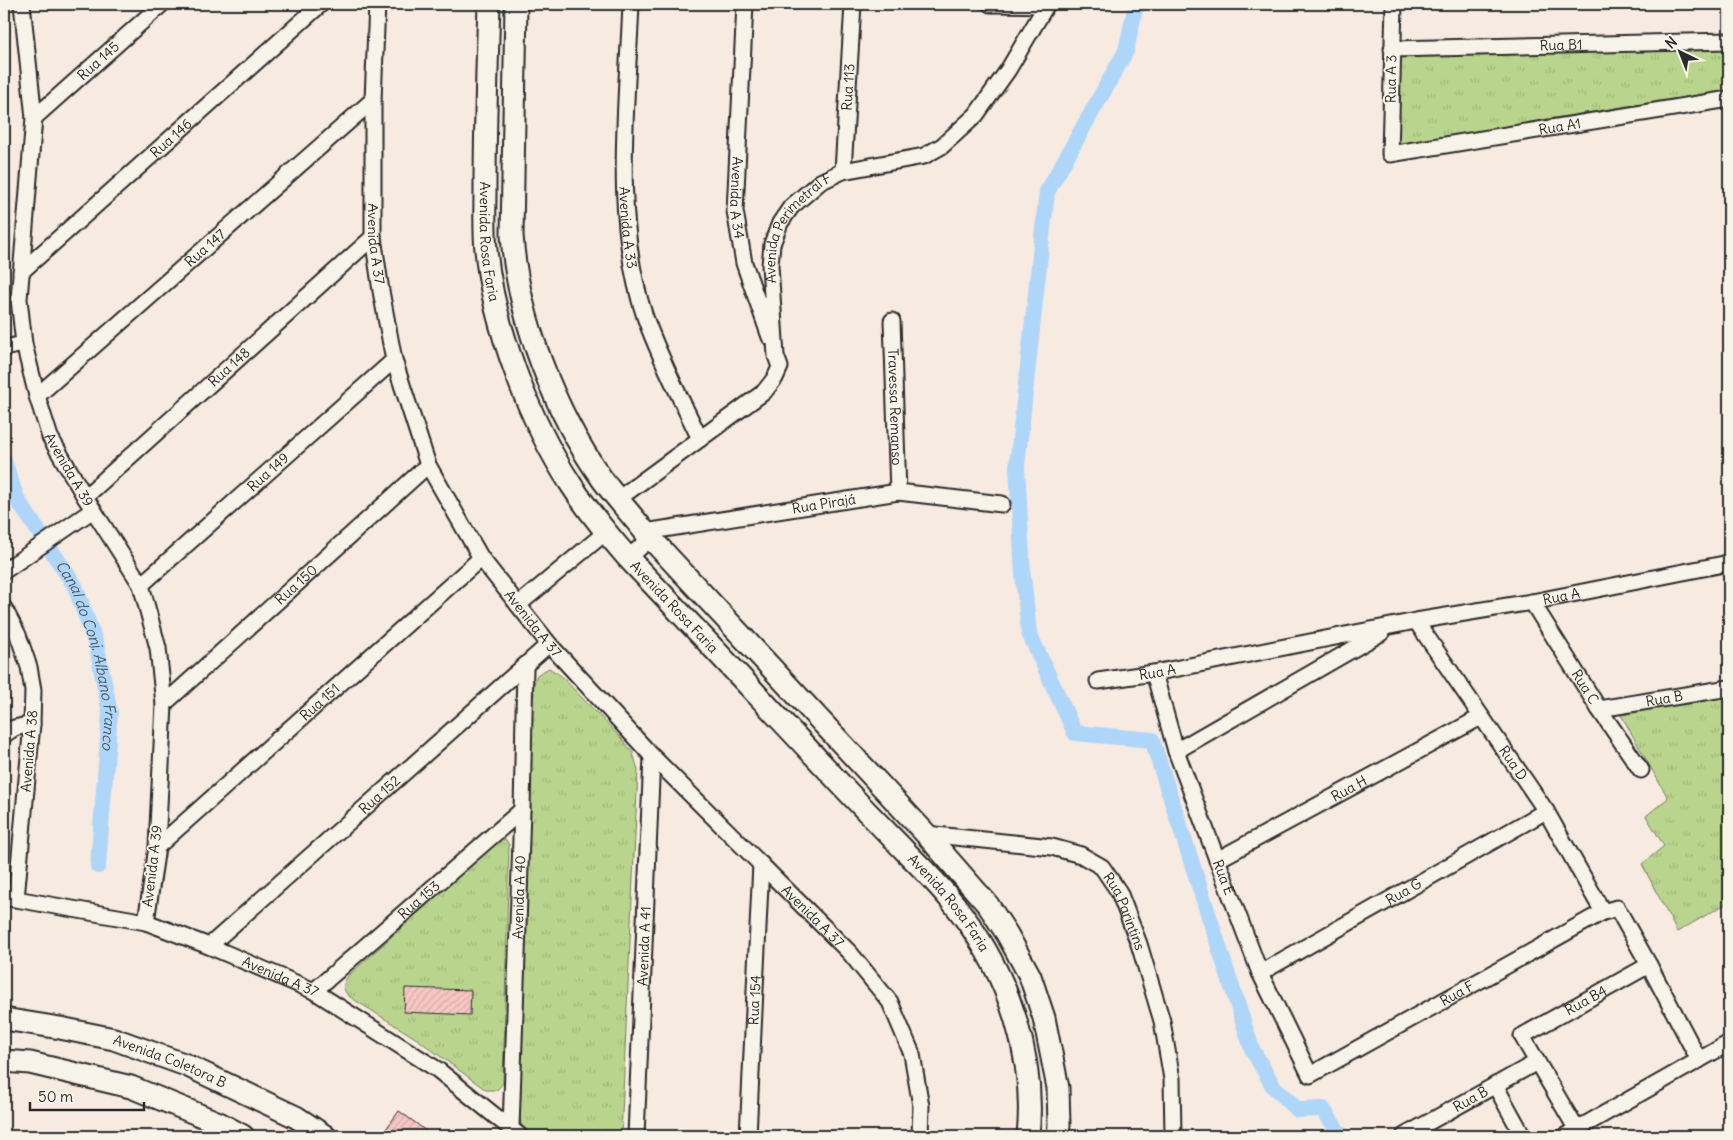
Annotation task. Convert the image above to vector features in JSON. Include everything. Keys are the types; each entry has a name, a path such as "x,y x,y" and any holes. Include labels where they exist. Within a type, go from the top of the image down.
{"street":[{"name":"Avenida A 39","path":"22,4 34,118 20,272 19,299 24,344 50,437 141,585 158,648 164,704 157,847 146,922"},
{"name":"Rua 145","path":"34,118 162,4"},
{"name":"Rua 146","path":"20,272 321,4"},
{"name":"Avenida A 37","path":"377,4 373,100 373,237 394,360 428,465 481,558 549,644 652,756 850,953 890,1002 912,1054 922,1106 920,1136"},
{"name":"Avenida Rosa Faria","path":"489,4 485,169 486,249 492,286 503,332 517,376 536,421 571,486 628,558 924,870 961,913 996,968 1019,1028 1029,1094 1028,1136"},
{"name":"Avenida Rosa Faria","path":"516,4 513,257 519,288 539,355 560,405 582,447 602,479 648,535 926,834 988,905 1007,934 1030,976 1044,1018 1058,1088 1058,1136"},
{"name":"Avenida A 33","path":"631,4 624,169 627,226 632,261 645,316 655,343 700,439"},
{"name":"Avenida A 34","path":"745,4 736,211 744,263 776,356"},
{"name":"Rua 113","path":"843,171 853,4"},
{"path":"990,4 1047,5"},
{"name":"Rua A 3","path":"1390,154 1394,4"},
{"name":"Avenida Perimetral F","path":"618,499 764,392 775,378 780,367 776,356 770,265 772,244 780,223 791,207 820,182 843,171 924,156 942,146 976,114 1008,70 1047,5"},
{"name":"Rua B1","path":"1392,48 1729,41"},
{"name":"Rua A1","path":"1390,154 1729,99"},
{"name":"Rua 147","path":"37,396 373,100"},
{"name":"Rua 148","path":"4,571 54,536 373,237"},
{"name":"Travessa Remanso","path":"892,321 898,492"},
{"path":"4,348 24,344"},
{"name":"Rua 149","path":"141,585 394,360"},
{"name":"Rua 150","path":"164,704 428,465"},
{"name":"Rua Pirajá","path":"648,535 898,492 1002,504"},
{"path":"518,605 606,532"},
{"path":"628,558 648,535"},
{"name":"Rua 151","path":"157,847 481,558"},
{"name":"Rua A","path":"1098,681 1154,674 1416,621 1532,602 1729,563"},
{"name":"Rua C","path":"1532,602 1599,709 1641,770"},
{"name":"Avenida A 38","path":"4,608 18,635 29,667 33,690 32,724 10,898"},
{"name":"Rua D","path":"1416,621 1546,811 1603,912"},
{"name":"Rua A","path":"1176,751 1393,626"},
{"name":"Rua 152","path":"209,946 549,644"},
{"name":"Avenida A 40","path":"515,1132 524,667"},
{"name":"Rua E","path":"1154,674 1176,751 1260,973 1310,1075"},
{"name":"Rua B","path":"1599,709 1729,688"},
{"name":"Rua H","path":"1217,860 1481,717"},
{"path":"4,735 14,728 32,724"},
{"path":"832,775 852,755"},
{"name":"Avenida A 41","path":"636,1136 652,756"},
{"name":"Rua 153","path":"314,991 522,810"},
{"name":"Rua G","path":"1260,973 1546,811"},
{"name":"Rua Parintins","path":"926,834 1052,847 1081,855 1102,867 1119,892 1136,935 1162,1021 1172,1079 1175,1136"},
{"name":"Rua 154","path":"748,1136 761,864"},
{"name":"Avenida A 37","path":"10,898 146,922 209,946 314,991 438,1070 515,1132"},
{"path":"1603,912 1617,908 1650,965 1699,1060"},
{"name":"Rua F","path":"1310,1075 1603,912"},
{"name":"Rua B4","path":"1537,1062 1522,1036 1650,965"},
{"name":"Avenida Coletora B","path":"4,1019 114,1040 186,1066 296,1117 325,1136"},
{"path":"1537,1062 1571,1133 1729,1043"},
{"path":"4,1061 30,1063 131,1087 219,1123 243,1136"},
{"name":"Rua B","path":"1404,1136 1537,1062"},
{"path":"1495,1085 1523,1136"}],"green space":[{"path":"1729,46 1729,90 1399,144 1399,57"},
{"path":"549,668 560,675 622,739 633,753 638,770 621,1136 530,1136 522,1128 520,1118 531,780 532,689 537,675"},
{"path":"1729,693 1729,902 1677,932 1642,864 1664,846 1646,816 1668,798 1621,715"},
{"path":"502,839 506,840 509,845 503,1083 497,1090 486,1090 417,1039 350,997 345,992 344,986 349,975"}],"building":[{"path":"405,988 471,990 470,1015 404,1012"},
{"path":"399,1111 417,1124 432,1136 381,1136"}],"waterway":[{"path":"1136,4 1126,51 1047,192 1017,466 1023,575 1029,633 1075,733 1152,740 1252,1049 1273,1086 1298,1110 1323,1109 1341,1136"},
{"name":"Canal do Conj. Albano Franco","path":"4,461 17,499 75,586 97,647 110,713 98,866"}]}
